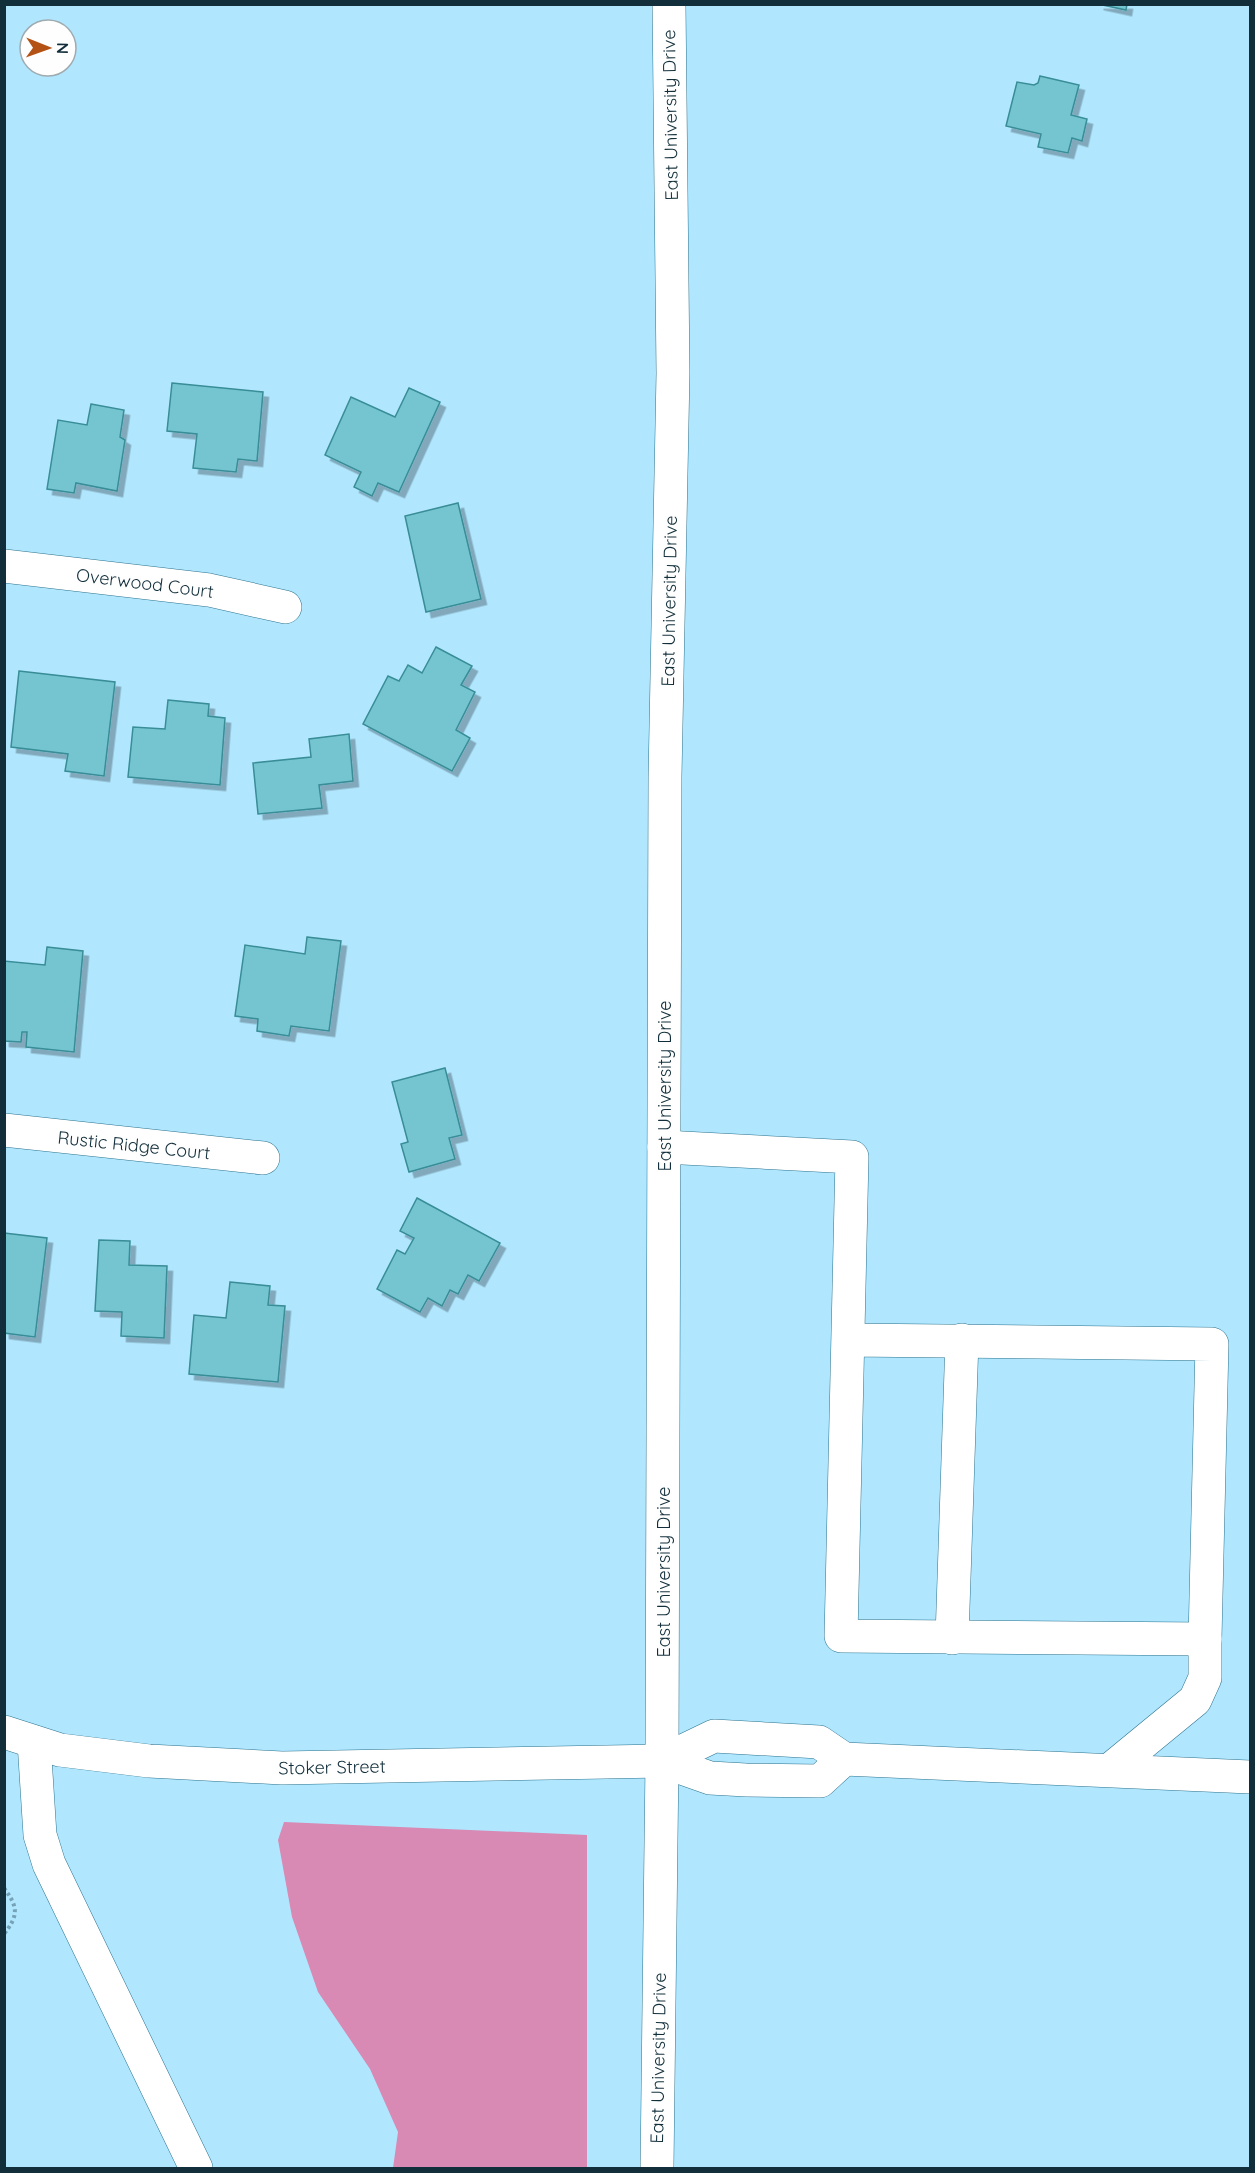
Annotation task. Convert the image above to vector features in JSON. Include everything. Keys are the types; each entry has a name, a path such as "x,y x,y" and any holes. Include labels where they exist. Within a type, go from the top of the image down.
{"main road":[{"name":"East University Drive","path":"657,2169 662,1761 665,789 673,373 669,4"},
{"name":"Overwood Court","path":"4,566 208,590 285,607"},
{"name":"Rustic Ridge Court","path":"4,1130 263,1158"},
{"path":"664,1147 852,1157 841,1636 1205,1639"},
{"path":"849,1340 1212,1344 1205,1678 1195,1700 1111,1769"},
{"path":"952,1638 962,1340"},
{"path":"662,1761 714,1736 819,1742 844,1759 1111,1769 1251,1777"},
{"path":"19,1737 40,1835 49,1864 196,2169"},
{"name":"Stoker Street","path":"19,1737 60,1750 149,1761 282,1768 662,1761"},
{"path":"662,1761 710,1778 820,1781 844,1759"}],"path":[{"path":"4,1888 13,1900 16,1911 12,1925 4,1934"}],"shaded area":[{"path":"284,1822 587,1835 587,2168 393,2168 398,2132 370,2069 318,1992 292,1917 278,1840"}],"building":[{"path":"1098,4 1127,4 1126,10"},
{"path":"1040,76 1079,85 1071,115 1087,119 1082,141 1072,138 1068,153 1038,147 1041,134 1006,126 1017,82 1034,85 1038,83"},
{"path":"172,383 263,392 257,461 238,459 236,472 193,468 197,434 167,431"},
{"path":"409,388 440,402 399,492 378,483 372,496 354,487 361,472 325,455 351,397 395,417"},
{"path":"91,404 124,410 120,437 125,440 117,491 76,483 74,493 47,489 58,420 87,425"},
{"path":"458,503 481,599 426,612 405,516"},
{"path":"436,647 472,666 461,685 475,692 456,730 470,738 452,771 363,724 388,676 399,681 408,665 422,673"},
{"path":"19,671 115,682 104,776 65,771 68,754 11,747"},
{"path":"168,700 209,704 208,716 225,718 220,785 128,777 133,727 165,729"},
{"path":"349,734 353,781 319,785 322,808 258,814 253,763 311,757 309,739"},
{"path":"307,937 341,941 329,1031 291,1026 289,1036 257,1031 258,1019 235,1016 245,945 305,954"},
{"path":"47,947 83,951 74,1052 26,1047 27,1032 22,1032 21,1042 4,1041 4,961 45,965"},
{"path":"445,1068 462,1135 449,1138 455,1159 409,1172 401,1144 408,1142 392,1082"},
{"path":"417,1198 500,1243 479,1281 468,1275 458,1294 450,1290 442,1306 428,1298 420,1312 377,1289 397,1250 405,1254 414,1238 400,1231"},
{"path":"4,1233 47,1238 35,1337 4,1333"},
{"path":"99,1240 130,1241 129,1265 167,1266 164,1338 121,1336 122,1312 95,1311"},
{"path":"230,1282 270,1286 268,1305 285,1306 278,1382 189,1374 194,1315 226,1318"}]}
